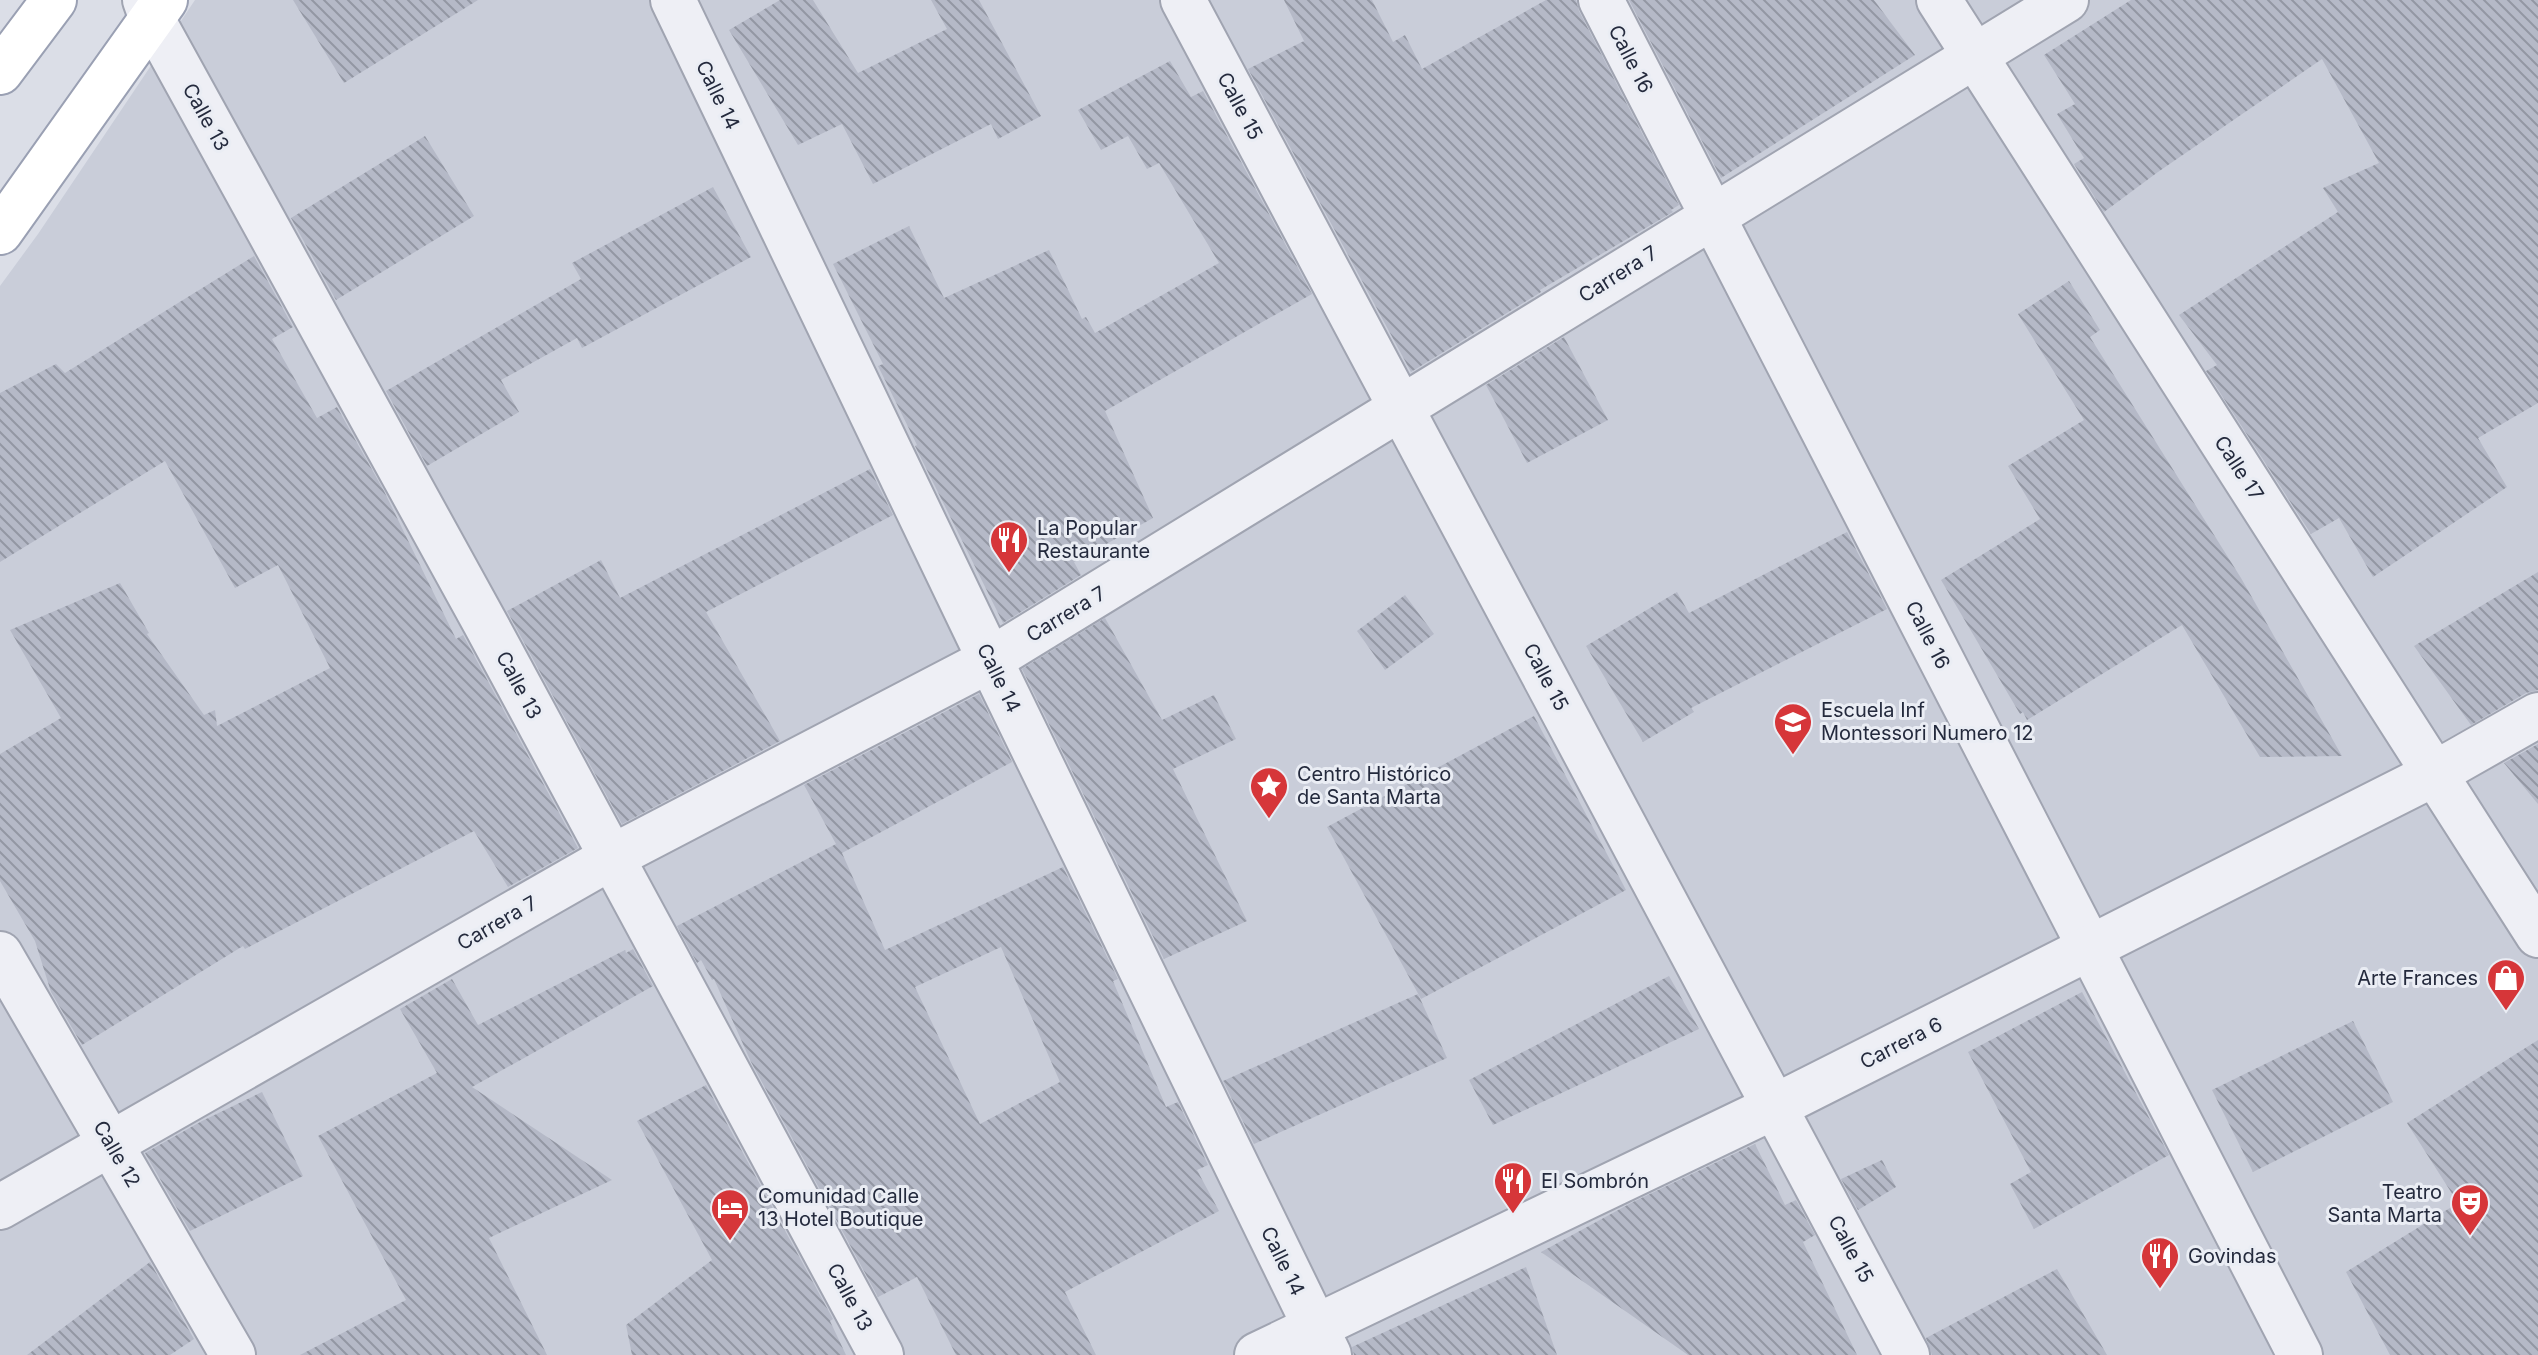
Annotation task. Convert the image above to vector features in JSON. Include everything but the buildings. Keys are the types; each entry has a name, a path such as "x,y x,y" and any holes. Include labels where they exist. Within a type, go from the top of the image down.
{"main road":[{"path":"0,72 54,0"},
{"path":"0,232 154,6"}],"street":[{"name":"Calle 14","path":"673,0 1322,1340"},
{"name":"Calle 15","path":"1183,0 1907,1355"},
{"name":"Calle 16","path":"1601,0 2300,1355"},
{"name":"Calle 17","path":"1939,0 2538,935"},
{"name":"Carrera 7","path":"0,1207 612,857 990,660 2066,0"},
{"name":"Calle 13","path":"154,6 881,1355"},
{"name":"Carrera 6","path":"1257,1355 1322,1340 1776,1106 2434,774 2538,715"},
{"name":"Calle 12","path":"0,954 233,1355"}],"shaded area":[{"name":"Centro Histórico de Santa Marta","path":"195,0 2538,0 2538,1355 0,1355 0,286"}],"place":[{"name":"La Popular Restaurante","path":"1009,574"},
{"name":"Escuela Inf Montessori Numero 12","path":"1793,756"},
{"name":"Centro Histórico de Santa Marta","path":"1269,820"},
{"name":"Arte Frances","path":"2506,1012"},
{"name":"El Sombrón","path":"1513,1215"},
{"name":"Teatro Santa Marta","path":"2470,1237"},
{"name":"Comunidad Calle 13 Hotel Boutique","path":"730,1242"},
{"name":"Govindas","path":"2160,1290"}]}
